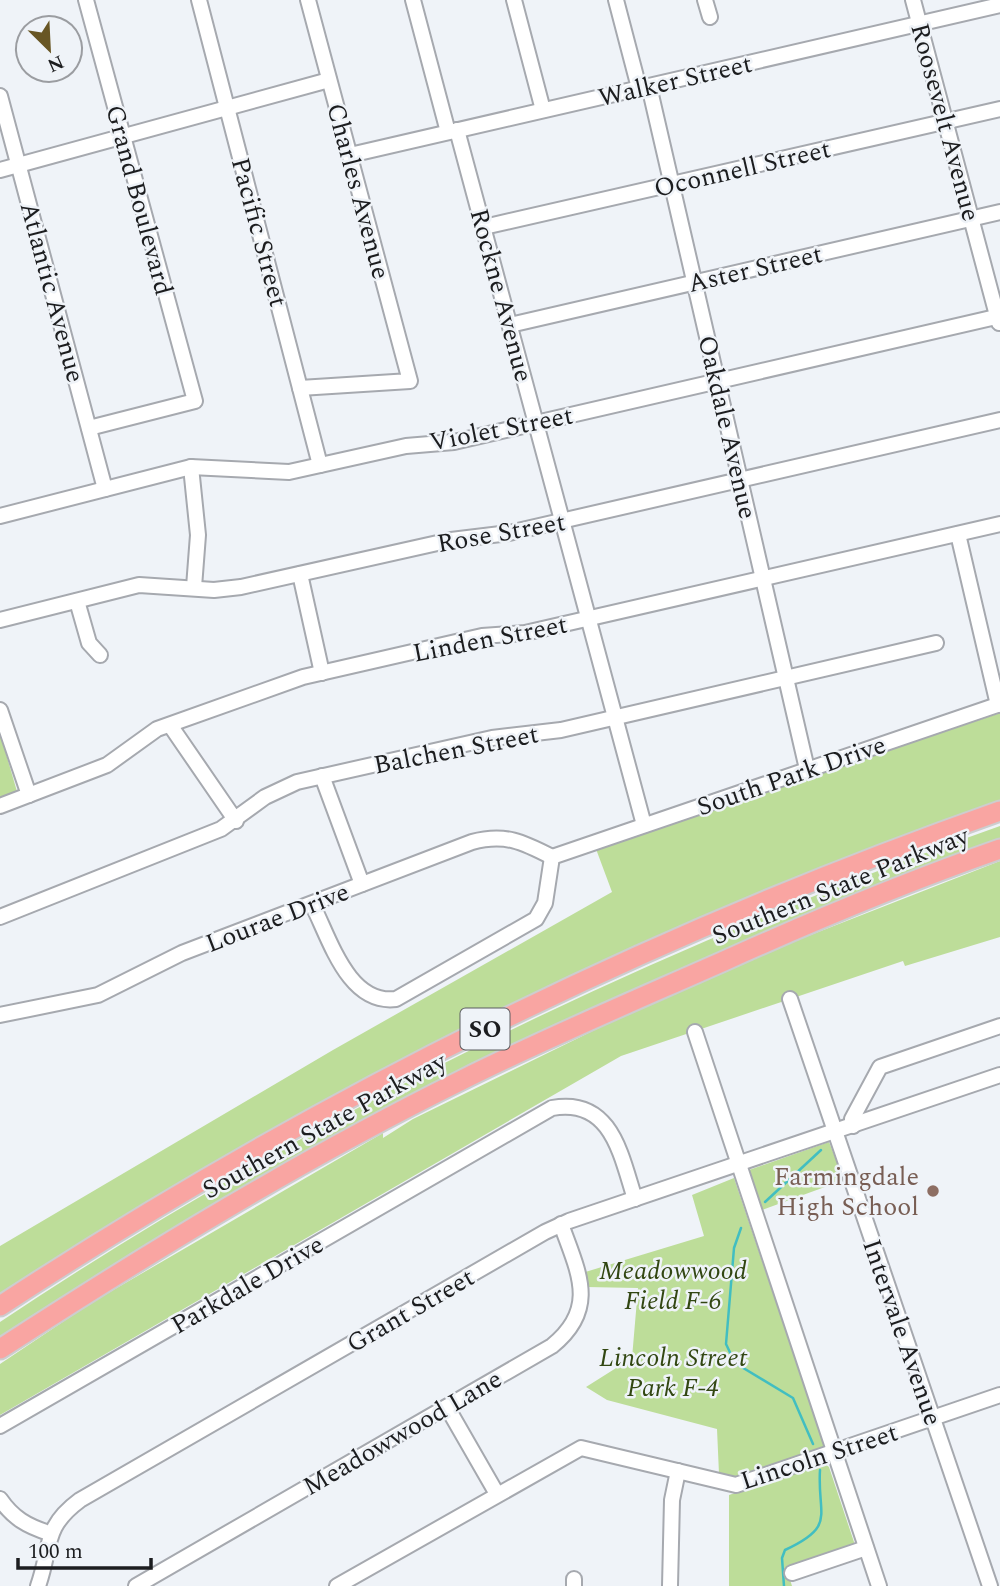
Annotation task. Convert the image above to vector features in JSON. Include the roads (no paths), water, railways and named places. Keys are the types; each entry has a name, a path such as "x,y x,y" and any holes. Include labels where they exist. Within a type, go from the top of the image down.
{"highway":[{"name":"Southern State Parkway","path":"0,1306 168,1200 291,1130 526,1008 750,906 1000,811"},
{"name":"Southern State Parkway","path":"0,1349 186,1231 461,1080 620,1004 818,917 1000,849"}],"street":[{"name":"Grand Boulevard","path":"86,0 195,401 89,428"},
{"name":"Pacific Street","path":"199,0 320,465"},
{"name":"Charles Avenue","path":"300,388 410,381 308,0"},
{"name":"Rockne Avenue","path":"413,0 484,227 644,825"},
{"path":"514,0 542,110"},
{"name":"Oakdale Avenue","path":"616,0 672,184 807,769"},
{"path":"705,0 710,17"},
{"name":"Roosevelt Avenue","path":"913,0 999,319"},
{"name":"Walker Street","path":"350,155 1000,5"},
{"path":"0,170 329,80"},
{"name":"Atlantic Avenue","path":"0,96 105,489"},
{"name":"Oconnell Street","path":"484,227 1000,108"},
{"name":"Aster Street","path":"510,325 1000,212"},
{"name":"Violet Street","path":"0,516 191,467 289,472 406,446 454,442 999,319"},
{"name":"Rose Street","path":"0,620 139,585 214,590 241,587 451,540 509,533 1000,420"},
{"path":"191,467 198,535 194,587"},
{"name":"Linden Street","path":"0,806 107,765 142,737 170,725 322,673 482,636 525,633 589,619 1000,524"},
{"path":"958,534 999,704"},
{"path":"300,574 322,673"},
{"path":"77,601 89,643 100,655"},
{"name":"Balchen Street","path":"0,917 200,838 236,821 276,790 322,776 492,738 561,730 936,643"},
{"name":"South Park Drive","path":"552,857 999,704"},
{"path":"0,710 29,795"},
{"path":"170,725 236,821"},
{"path":"322,776 362,884"},
{"name":"Lourae Drive","path":"0,1015 98,995 182,953 492,836 516,838 552,857"},
{"path":"312,904 359,989 376,999 396,999 536,919 545,903 552,857"},
{"name":"Intervale Avenue","path":"790,999 990,1586"},
{"path":"853,1126 852,1119 880,1067 1000,1026"},
{"path":"695,1032 879,1586"},
{"name":"Grant Street","path":"38,1586 49,1533 67,1510 80,1500 561,1224 1000,1075"},
{"name":"Parkdale Drive","path":"0,1426 552,1108 571,1106 586,1110 603,1122 612,1132 635,1199"},
{"name":"Meadowwood Lane","path":"136,1586 552,1346 574,1322 581,1304 581,1288 561,1224"},
{"name":"Lincoln Street","path":"337,1586 581,1448 736,1485 1000,1395"},
{"path":"447,1407 497,1494"},
{"path":"670,1586 672,1500 678,1472"},
{"path":"0,1499 10,1513 23,1523 49,1533"},
{"path":"792,1573 866,1548"}],"waterway":[{"path":"765,1202 821,1150"},
{"path":"741,1228 734,1248 726,1344 735,1363 793,1398 813,1444"},
{"path":"784,1586 782,1558 785,1550 812,1534 821,1518 820,1470"}],"place":[{"name":"Farmingdale High School","path":"933,1191"}],"park label":[{"name":"Meadowwood Field F-6","path":"673,1285"},
{"name":"Lincoln Street Park F-4","path":"673,1372"}]}
